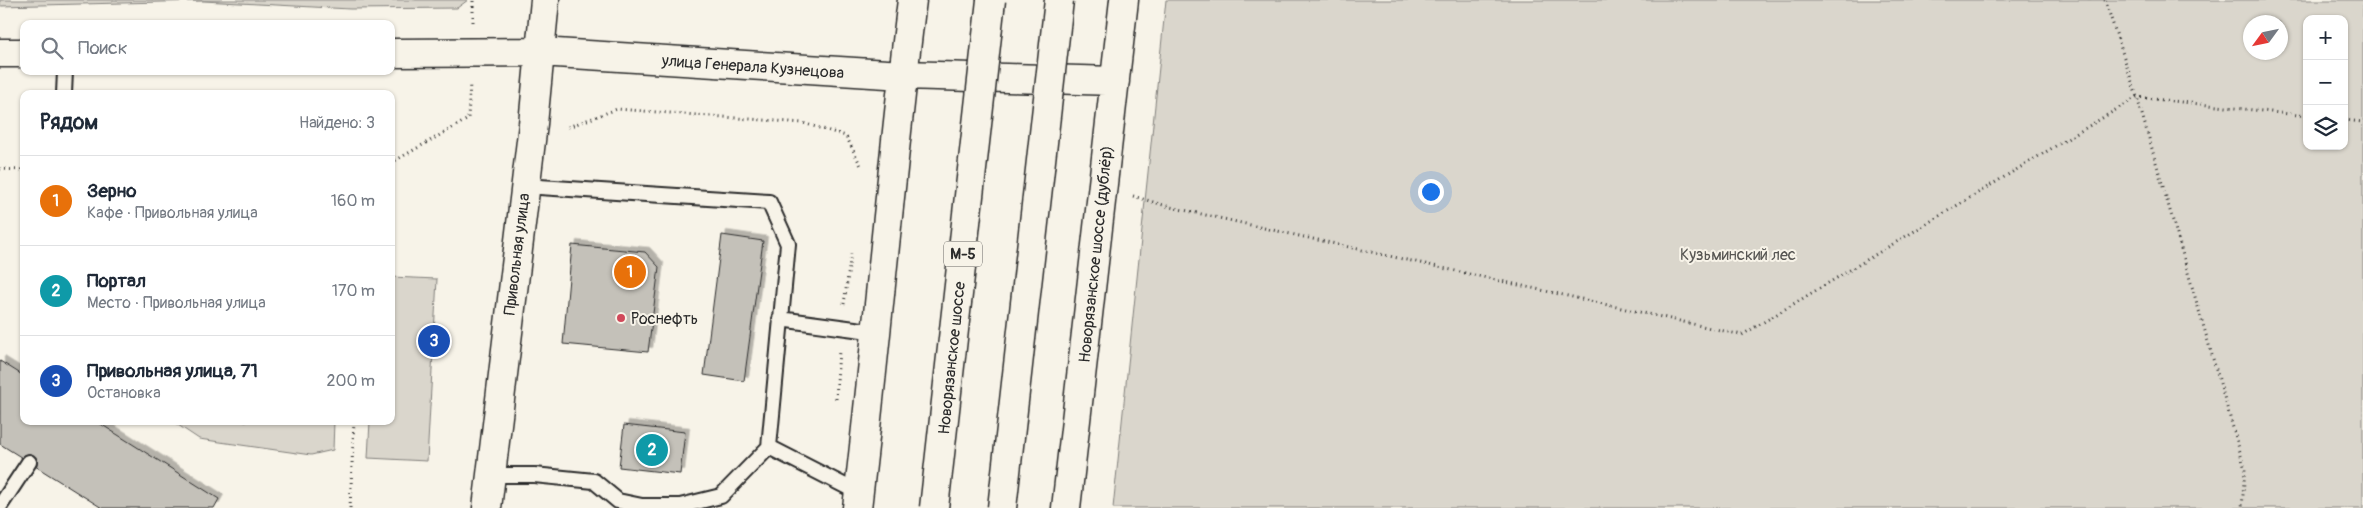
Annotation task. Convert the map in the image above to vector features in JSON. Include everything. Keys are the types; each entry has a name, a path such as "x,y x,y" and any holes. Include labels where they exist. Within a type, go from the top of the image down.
{"main road":[{"name":"Привольная улица","path":"488,508 490,475 524,186 534,124 545,0"},
{"path":"858,501 912,0"},
{"name":"Новорязанское шоссе","path":"934,508 992,0"},
{"path":"1002,508 1060,0"},
{"name":"Новорязанское шоссе (дублёр)","path":"1066,508 1124,0"},
{"name":"улица Генерала Кузнецова","path":"395,53 540,52 903,75 1115,81"},
{"path":"0,53 20,53"}],"lane":[{"path":"64,90 65,75"},
{"path":"490,475 534,475 594,481 618,500 642,506 680,506 721,496 769,447 788,244 769,202 524,186"},
{"path":"780,319 877,332"},
{"path":"769,447 858,501"},
{"path":"0,506 29,462"}],"path":[{"path":"2105,0 2137,97 2245,469 2242,508"},
{"path":"395,161 468,119 472,52"},
{"path":"1126,194 1180,209 1742,335 2137,97 2303,116"},
{"path":"568,127 617,110 803,123 846,136 862,168"},
{"path":"2348,120 2363,122"},
{"path":"0,169 20,170"},
{"path":"350,508 354,425"}],"green space":[{"path":"0,0 468,0 457,8 350,9 203,1 0,6"},
{"name":"Кузьминский лес","path":"1166,0 2363,0 2363,508 1113,508"},
{"path":"395,277 437,279 427,461 368,458 370,425 395,425"},
{"path":"178,425 334,425 333,450 311,455 199,439"}],"building":[{"path":"722,235 763,241 744,381 704,375"},
{"path":"572,245 645,252 659,267 648,352 563,344"},
{"path":"0,361 20,374 20,425 102,425 219,499 214,508 102,508 0,444"},
{"path":"624,425 685,432 680,474 619,467"}],"place":[{"name":"Зерно","path":"630,272"},
{"name":"Роснефть","path":"621,318"},
{"name":"Привольная улица, 71","path":"434,341"},
{"name":"Портал","path":"652,450"}]}
